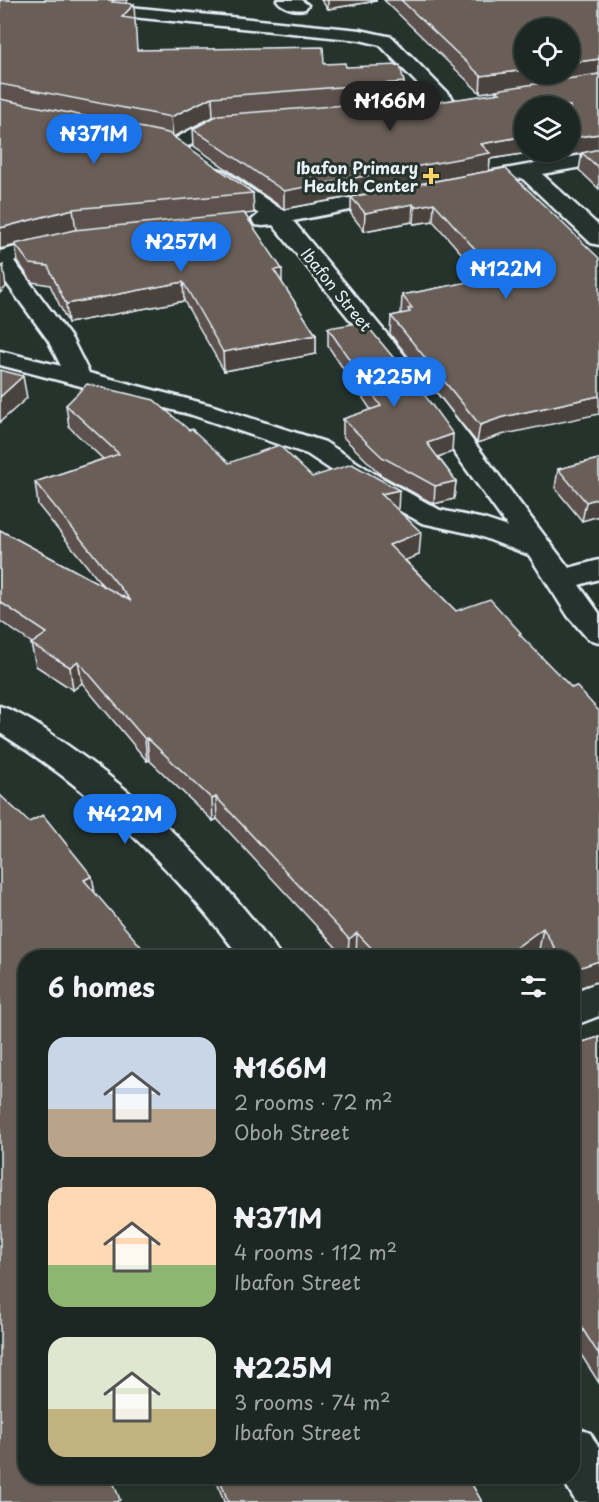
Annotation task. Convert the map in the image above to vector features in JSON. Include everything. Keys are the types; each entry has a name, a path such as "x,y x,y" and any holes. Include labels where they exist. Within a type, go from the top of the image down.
{"street":[{"path":"69,6 360,35 386,41 449,105"},
{"path":"426,107 472,102"},
{"path":"176,146 213,125 260,121"},
{"name":"Ibafon Street","path":"152,142 176,146 280,219 435,408 562,580 579,609 599,632"},
{"path":"444,187 599,158"},
{"path":"526,171 599,238"},
{"path":"246,222 280,219 420,191"},
{"path":"76,239 0,258 60,339 78,376"},
{"path":"0,358 78,376 201,410 316,448 370,483 432,517 484,528 539,549"},
{"path":"562,580 599,569"},
{"path":"0,718 89,778 160,840 240,927 256,950"},
{"path":"580,1007 599,998"},
{"path":"580,1462 599,1494"}],"building":[{"path":"0,0 114,0 112,2 134,4 122,17 135,19 137,50 323,47 324,64 345,63 346,67 400,65 404,82 212,97 171,117 0,84"},
{"path":"401,0 599,0 599,59 580,62 580,18 514,18 514,72 481,76"},
{"path":"599,74 599,134 580,137 580,96 514,96 514,138 481,144 490,153 284,191 193,129 218,115 409,100 410,106 500,93 496,90 535,84 580,84 580,77"},
{"path":"0,99 168,133 253,193 73,209 0,228"},
{"path":"599,149 599,168 582,153"},
{"path":"505,168 599,258 599,396 503,417 480,425 391,316 410,312 408,309 412,308 402,295 499,276 434,203 415,207 413,204 365,213 351,197"},
{"path":"244,213 282,269 274,270 316,335 223,352 183,282 66,304 48,266 30,264 15,244 74,230"},
{"path":"364,322 426,397 453,434 427,443 456,481 435,486 382,457 343,419 381,406 328,328"},
{"path":"0,370 23,376 0,397"},
{"path":"87,384 154,400 189,430 192,429 229,463 279,445 312,477 352,464 399,490 381,494 421,532 389,545 456,611 490,599 521,633 519,634 572,688 576,686 599,711 599,961 580,967 580,950 556,950 543,928 513,950 373,950 357,933 349,939 216,797 212,799 147,738 145,739 78,661 70,667 31,644 47,633 0,602 0,530 131,601 35,482 119,454 66,405"},
{"path":"599,459 599,498 586,502 558,469"},
{"path":"0,795 29,822 43,815 92,876 84,880 144,950 18,950 18,1484 114,1484 120,1500 116,1502 0,1502"},
{"path":"599,1037 599,1355 580,1325 580,1038 583,1042"},
{"path":"222,1484 472,1484 482,1502 228,1502"}],"place":[{"name":"Ibafon Primary Health Center","path":"431,176"}]}
